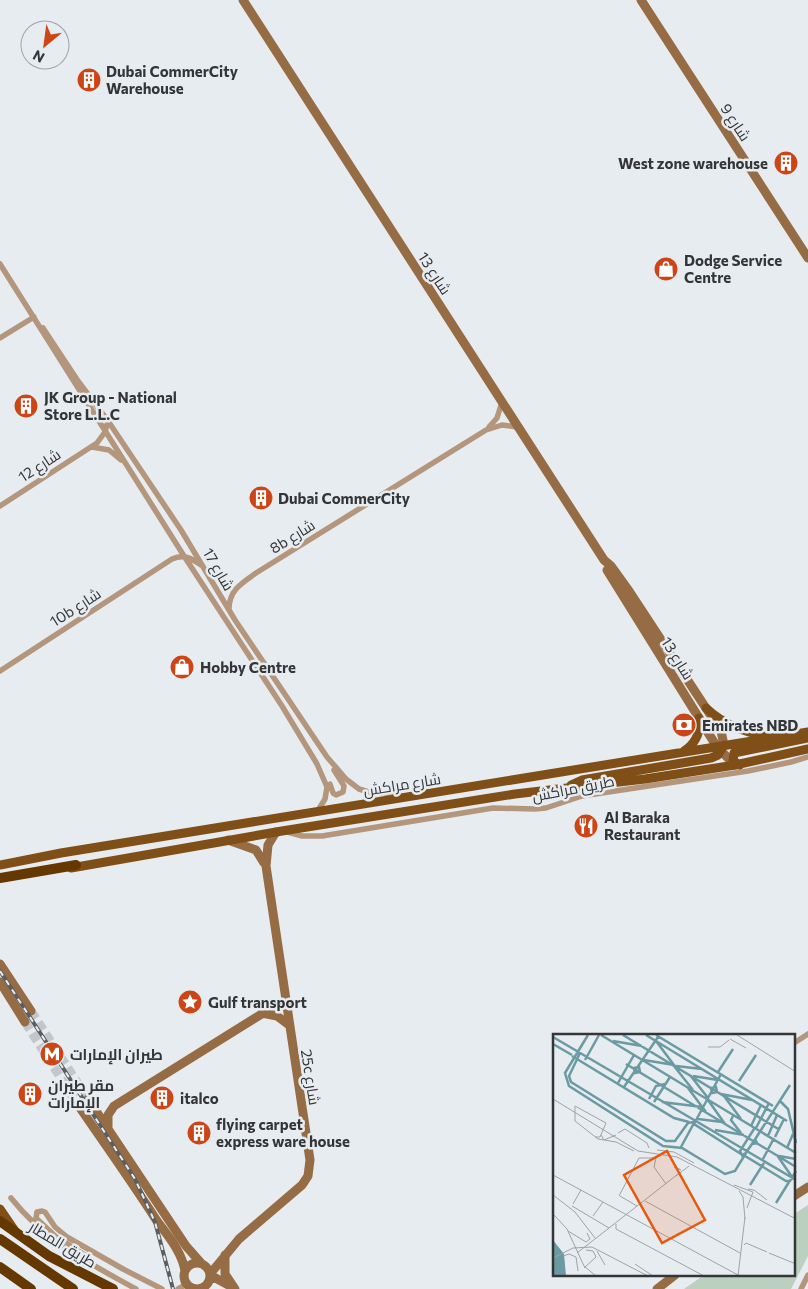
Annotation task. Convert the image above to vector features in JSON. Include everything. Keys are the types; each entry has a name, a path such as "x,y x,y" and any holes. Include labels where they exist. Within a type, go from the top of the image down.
{"highway":[{"path":"0,878 76,865"},
{"name":"طريق المطار","path":"0,1221 66,1266 113,1289"},
{"name":"طريق المطار","path":"0,1239 73,1289"},
{"path":"0,1267 31,1289"}],"main road":[{"path":"706,708 730,726 772,738"},
{"path":"682,752 692,745 698,736 700,730 699,718"},
{"name":"شارع مراكش","path":"0,865 61,853 682,752 721,748 808,732"},
{"path":"738,765 733,760 734,753 808,738"},
{"path":"567,788 582,780 710,758 721,748"},
{"name":"شارع مراكش","path":"0,883 53,874 76,865 279,831 515,794 738,765 808,749"},
{"path":"0,1209 16,1233"},
{"path":"0,1245 58,1280"}],"street":[{"name":"شارع 13","path":"243,0 604,560 609,572 699,718 721,748 738,765"},
{"name":"شارع 9","path":"641,0 808,258"},
{"name":"شارع 17","path":"0,264 78,381 108,421 204,568 229,611 327,757 346,779 359,789 372,793 406,797"},
{"name":"شارع 17","path":"34,317 44,336 175,543 282,706 317,764 328,787 325,799 316,813"},
{"path":"0,338 34,317"},
{"name":"8b شارع","path":"229,611 231,596 235,588 241,583 486,430 497,418 502,402"},
{"name":"شارع 12","path":"0,506 92,447 102,438 108,421"},
{"name":"8b شارع","path":"486,430 502,426 518,427"},
{"path":"92,447 109,450 126,464"},
{"name":"10b شارع","path":"164,564 172,555 175,543"},
{"path":"184,556 191,558 204,568"},
{"name":"10b شارع","path":"0,671 164,564 177,557 184,556"},
{"name":"شارع 13","path":"604,560 614,570 629,591 721,731 721,748"},
{"path":"317,764 328,776 333,793 340,794 344,786 327,757"},
{"name":"طريق مراكش","path":"279,831 302,836 322,836 493,808 546,808 582,796 748,771 808,757"},
{"name":"25c شارع","path":"210,1274 224,1255 243,1235 302,1185 310,1171 310,1160 266,866 268,845 279,831"},
{"path":"228,840 256,850 266,866"},
{"path":"0,964 31,1011"},
{"path":"0,982 25,1022"},
{"path":"108,1128 108,1115 114,1106 262,1013 285,1002"},
{"path":"262,1013 277,1016 289,1025"},
{"path":"796,1042 808,1034"},
{"path":"88,1100 186,1246 208,1268 210,1274 209,1282 200,1289"},
{"path":"78,1105 136,1187 173,1244 181,1258 187,1284 193,1288 212,1289"},
{"path":"796,1195 808,1187"},
{"path":"11,1198 33,1224 47,1236 136,1289"},
{"path":"91,1263 88,1257 64,1243 46,1229 36,1218 37,1212 45,1212 55,1227 67,1237 162,1289"},
{"path":"224,1255 225,1274 234,1289"},
{"name":"25c شارع","path":"202,1264 224,1255"},
{"path":"185,1272 191,1264 202,1264"},
{"path":"210,1274 234,1289"},
{"path":"657,1289 674,1276"},
{"path":"801,1289 808,1276"},
{"path":"178,1289 187,1284"}],"green space":[{"path":"808,1205 808,1256 791,1289 684,1289 703,1276 796,1276 796,1213"}],"tunnel":[{"path":"31,1011 88,1099"},
{"path":"25,1022 78,1105"}],"railway":[{"path":"0,971 135,1179 155,1222 173,1289"}],"place":[{"name":"Dubai CommerCity Warehouse","path":"89,80"},
{"name":"West zone warehouse","path":"786,163"},
{"name":"Dodge Service Centre","path":"666,269"},
{"name":"JK Group - National Store L.L.C","path":"26,406"},
{"name":"Dubai CommerCity","path":"261,498"},
{"name":"Hobby Centre","path":"182,667"},
{"name":"Emirates NBD","path":"684,725"},
{"name":"Al Baraka Restaurant","path":"586,826"},
{"name":"Gulf transport","path":"190,1002"},
{"name":"طيران الإمارات","path":"52,1054"},
{"name":"مقر طيران الإمارات","path":"30,1094"},
{"name":"italco","path":"162,1098"},
{"name":"flying carpet express ware house","path":"199,1133"}]}
